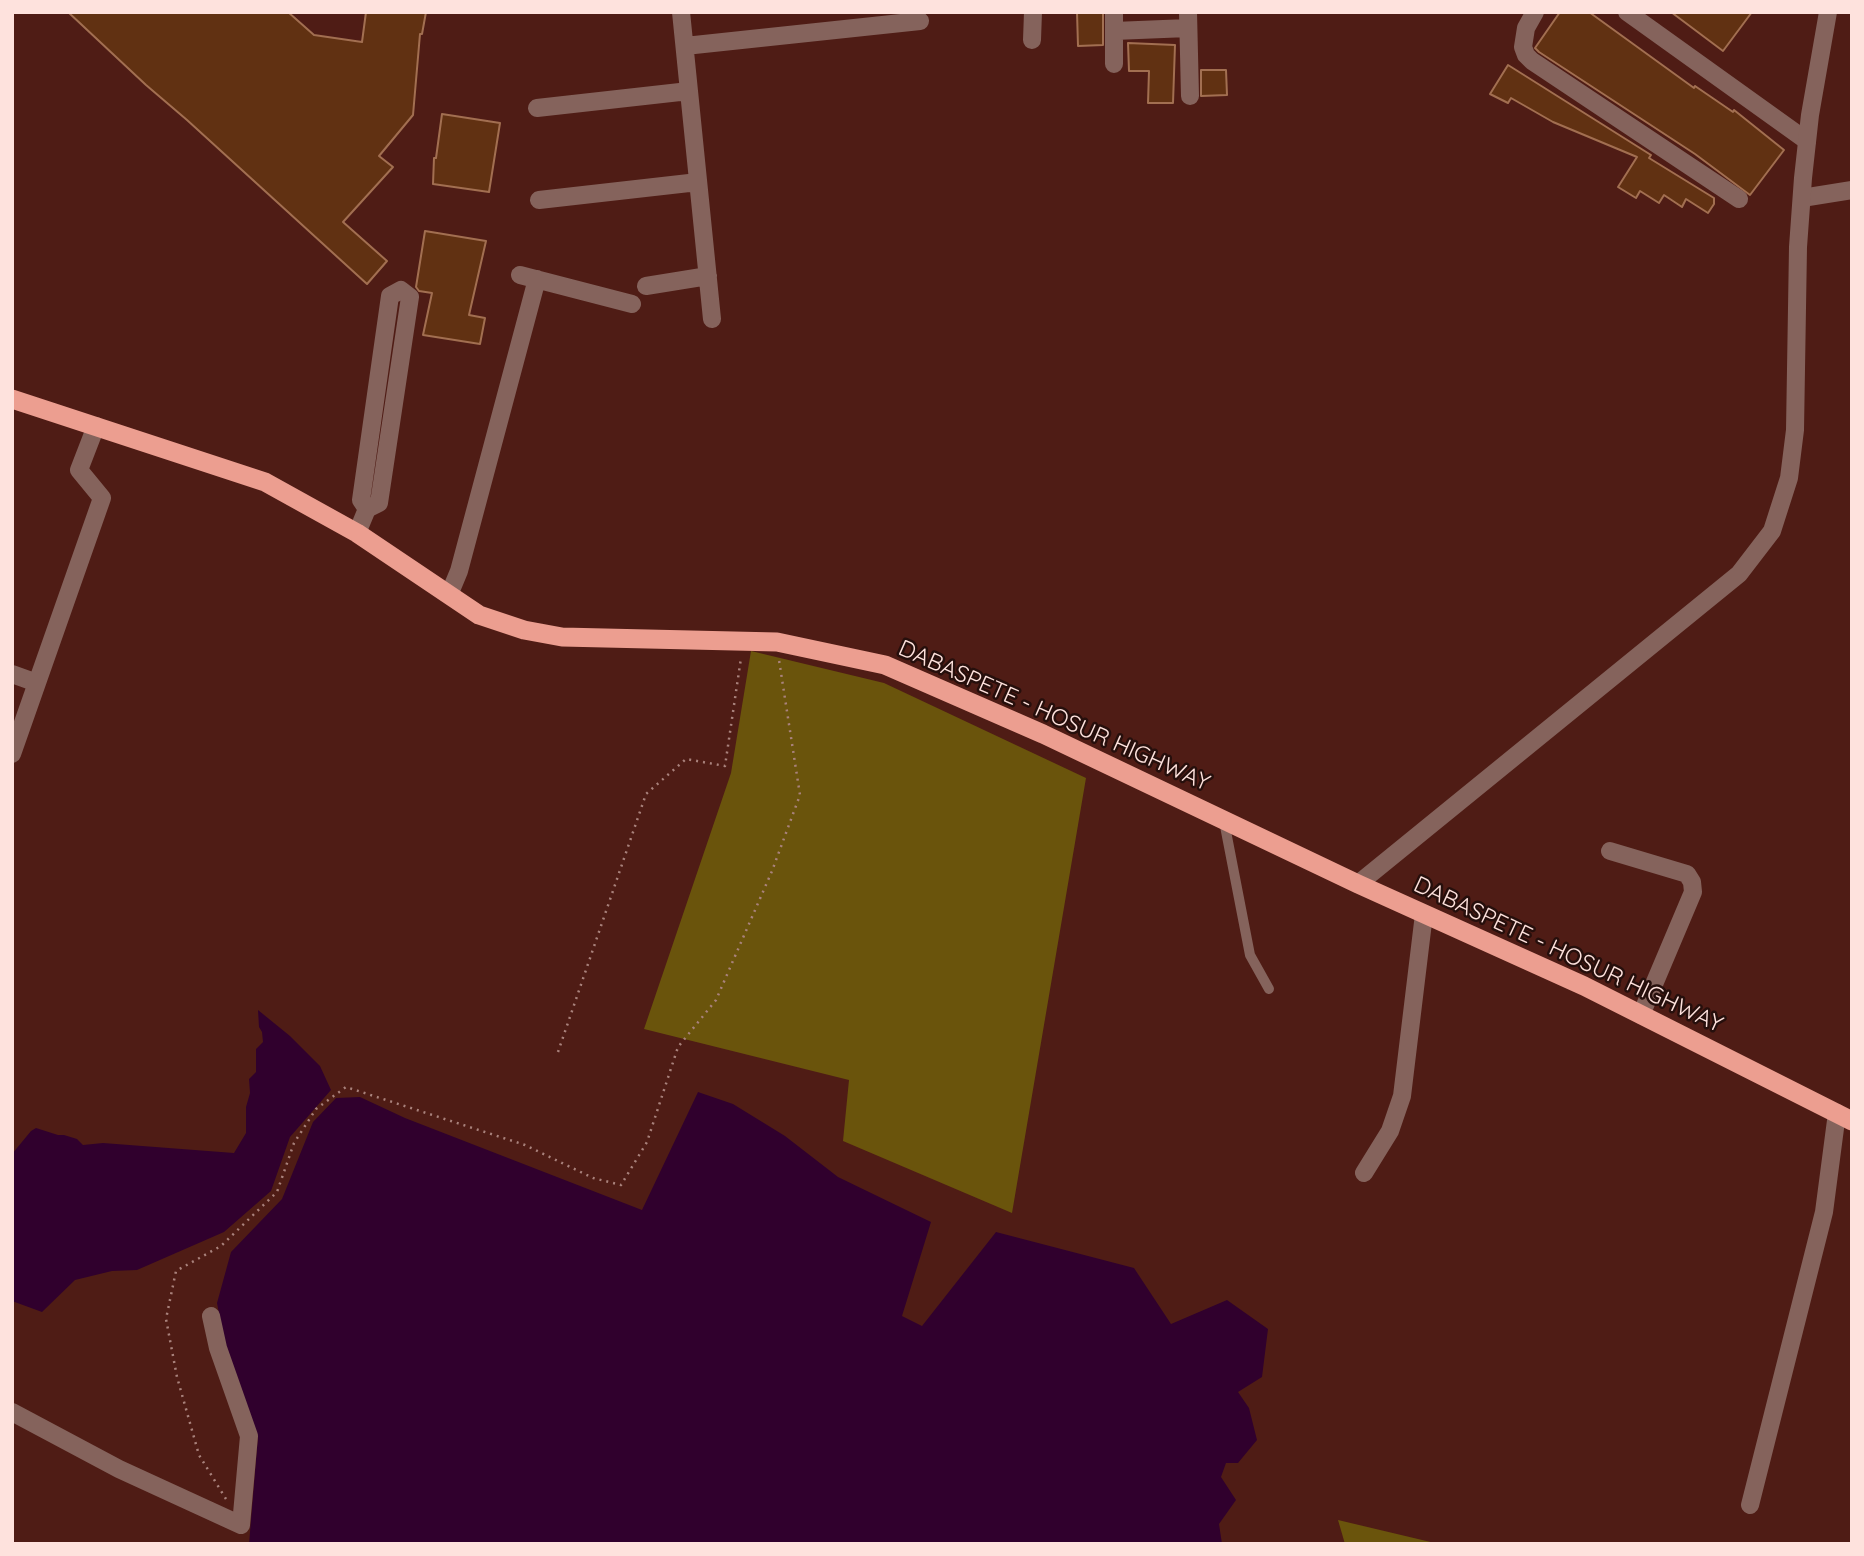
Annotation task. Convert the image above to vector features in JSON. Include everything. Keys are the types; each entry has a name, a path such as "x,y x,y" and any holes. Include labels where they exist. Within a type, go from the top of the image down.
{"highway":[{"name":"DABASPETE - HOSUR HIGHWAY","path":"12,399 265,482 357,533 479,615 524,630 562,637 776,642 885,666 1043,733 1358,884 1584,986 1844,1117"}],"street":[{"path":"681,12 712,319"},
{"path":"1032,40 1033,12"},
{"path":"1114,12 1114,64"},
{"path":"1535,12 1523,38 1526,55 1532,61 1739,199"},
{"path":"1627,12 1807,141"},
{"path":"1358,884 1739,574 1772,531 1789,478 1795,430 1798,247 1807,141 1828,12"},
{"path":"1114,31 1188,20 1190,96"},
{"path":"685,46 920,21"},
{"path":"537,108 689,91"},
{"path":"539,200 698,183"},
{"path":"1802,198 1852,190"},
{"path":"646,286 708,276"},
{"path":"449,595 458,571 529,277 632,304"},
{"path":"357,533 367,509 379,503 410,297 401,290 390,296 361,500 367,509"},
{"path":"12,754 102,498 79,470 96,426"},
{"path":"12,674 37,683"},
{"path":"1611,851 1687,874 1692,882 1693,892 1641,1014"},
{"path":"1364,1174 1390,1131 1402,1096 1424,914"},
{"path":"1750,1505 1824,1212 1844,1117"},
{"path":"12,1412 119,1469 242,1525 249,1436 218,1348 211,1316"}],"lane":[{"path":"1224,820 1250,955 1269,989"}],"path":[{"path":"558,1052 646,794 686,759 725,766 741,665 741,640"},
{"path":"242,1525 199,1455 177,1377 166,1319 176,1271 221,1247 277,1192 294,1143 316,1108 346,1087 525,1145 593,1178 621,1185 647,1142 678,1047 716,1000 772,871 800,795 776,642"}],"shaded area":[{"path":"751,651 884,683 1086,778 1012,1213 843,1141 849,1080 644,1029 731,773"},
{"path":"258,1010 290,1036 320,1066 331,1090 290,1137 271,1191 224,1232 137,1270 112,1271 75,1280 42,1312 12,1301 12,1154 31,1131 36,1128 64,1135 77,1139 83,1145 103,1143 234,1153 246,1133 249,1079 256,1072 256,1049 263,1042"},
{"path":"698,1092 733,1104 785,1136 838,1177 931,1222 902,1316 922,1326 996,1232 1134,1268 1171,1324 1227,1300 1268,1329 1262,1377 1238,1392 1249,1408 1257,1440 1238,1463 1226,1463 1221,1477 1236,1500 1219,1524 1222,1544 249,1544 258,1436 227,1357 217,1303 231,1252 282,1199 313,1122 336,1098 360,1097 405,1118 642,1210"},
{"path":"1338,1520 1439,1544 1345,1544"}],"building":[{"path":"68,12 288,12 314,35 362,42 366,12 426,12 420,34 413,115 379,156 393,167 343,222 387,261 367,284"},
{"path":"1077,12 1103,12 1103,45 1078,46"},
{"path":"1560,12 1589,12 1694,88 1695,86 1733,112 1734,110 1784,150 1750,195 1695,154 1539,52 1535,48"},
{"path":"1671,12 1752,12 1723,51"},
{"path":"1128,43 1175,45 1173,103 1148,103 1149,71 1129,71"},
{"path":"1508,65 1714,198 1714,204 1708,213 1686,199 1682,207 1664,195 1659,203 1640,191 1636,198 1618,187 1637,157 1553,122 1511,98 1508,103 1490,94"},
{"path":"1201,70 1226,70 1227,95 1201,96"},
{"path":"442,114 500,123 489,192 433,184 434,158"},
{"path":"425,231 486,241 469,315 485,318 480,344 423,335 432,293 419,291 416,287"}]}
